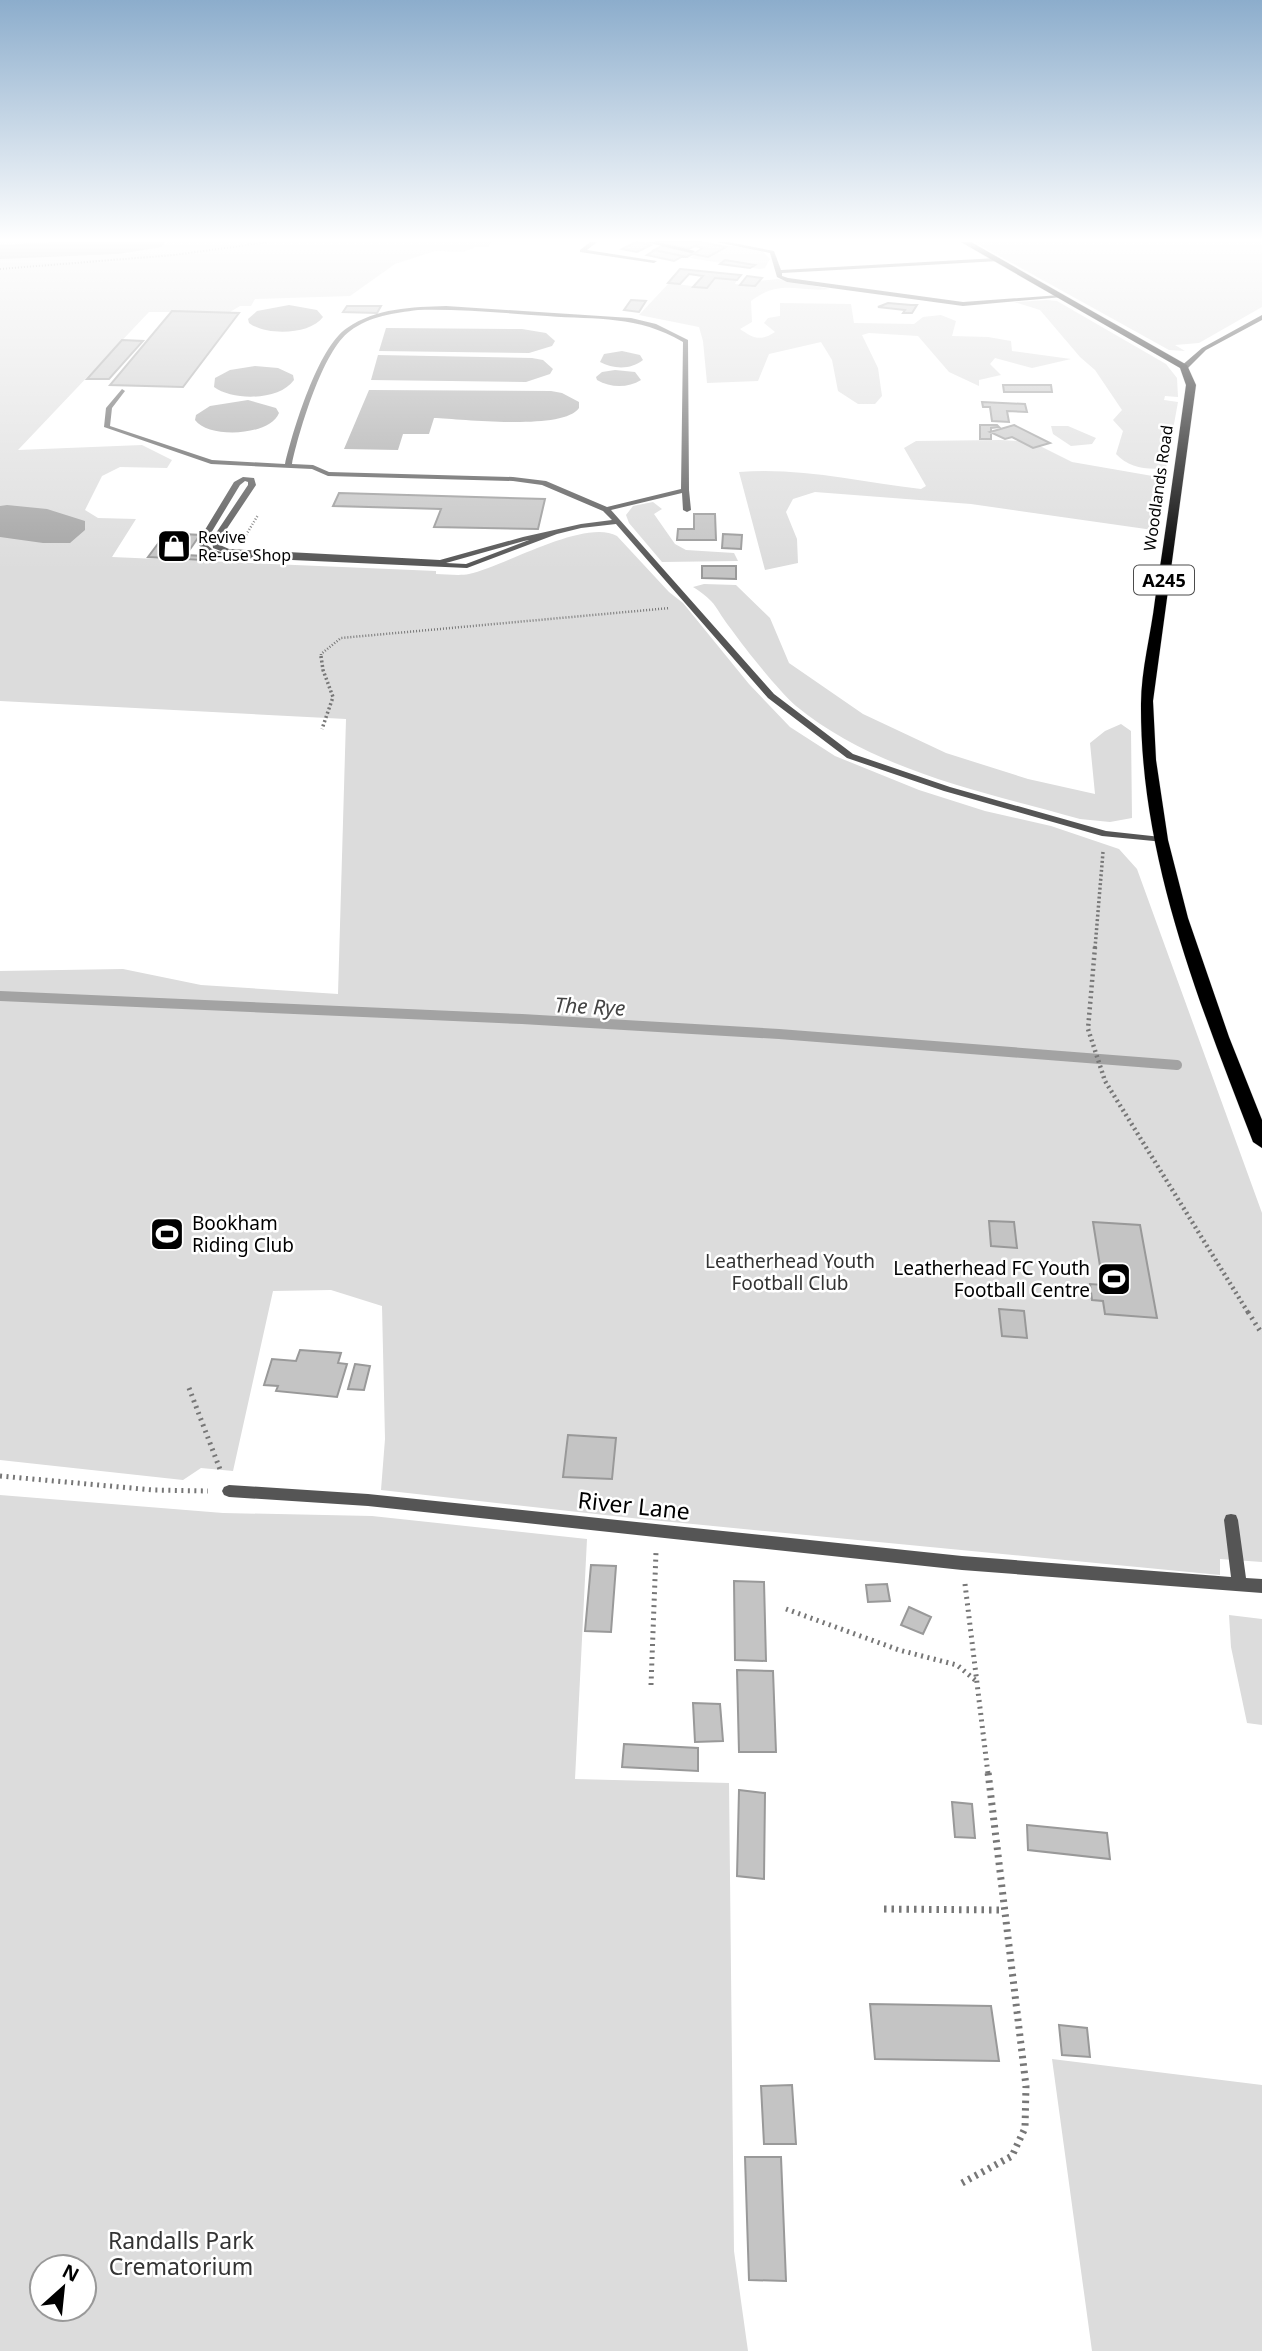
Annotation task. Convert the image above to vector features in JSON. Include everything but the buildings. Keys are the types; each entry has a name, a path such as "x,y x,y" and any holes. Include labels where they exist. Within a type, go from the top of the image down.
{"main road":[{"path":"1157,352 1184,367"},
{"name":"Woodlands Road","path":"1184,367 1191,385 1147,701 1149,760 1161,840 1181,918 1221,1037 1262,1142"}],"street":[{"path":"1184,367 1201,352"}],"lane":[{"path":"288,466 303,413 330,352"},
{"path":"686,352 687,510"},
{"path":"122,391 109,408 107,427 211,462 313,467 328,474 533,481 606,509 771,696 850,756 947,789 1105,834 1161,840"},
{"path":"457,563 225,555 210,552 201,543 237,484 243,479 251,480 253,485 216,539 216,546 228,551 457,563 467,566 554,533 581,526 617,522"},
{"path":"606,509 685,490"},
{"name":"River Lane","path":"229,1491 368,1500 962,1563 1262,1586"},
{"path":"1231,1520 1239,1583"}],"path":[{"path":"321,729 333,697 323,670 321,654 341,638 692,606"},
{"path":"1105,834 1088,1029 1105,1081 1262,1334"},
{"path":"0,1476 153,1490 229,1491 188,1388"},
{"path":"651,1685 657,1530"},
{"path":"962,1563 1026,2086 1025,2128 1013,2156 962,2182"},
{"path":"786,1609 899,1650 957,1665 976,1681"},
{"path":"884,1909 1003,1910"}],"green space":[{"name":"Leatherhead Youth Football Club","path":"0,352 111,352 18,450 142,445 172,460 167,468 120,467 102,476 85,510 98,518 136,519 112,557 436,571 436,574 461,575 585,533 603,532 617,536 669,592 683,603 749,684 790,727 835,756 919,790 985,811 1051,826 1119,849 1137,869 1262,1213 1262,1562 1220,1559 1220,1575 641,1519 381,1490 385,1439 382,1306 331,1290 273,1291 233,1471 201,1468 183,1480 0,1460 0,971 123,969 201,985 338,994 346,719 0,701"},
{"path":"704,352 779,352 769,354 758,381 707,383"},
{"path":"827,352 870,352 878,368 882,396 875,404 858,404 838,391 832,360"},
{"path":"932,352 1017,352 1071,359 1032,368 995,358 990,364 1001,375 979,380 979,386 949,372"},
{"path":"1076,352 1145,352 1166,364 1177,378 1178,397 1165,396 1164,400 1178,402 1166,468 1139,467 1116,454 1123,431 1113,420 1122,410 1095,370"},
{"path":"1051,426 1068,426 1096,438 1092,444 1071,446 1053,434"},
{"path":"916,441 1020,441 1033,448 1040,446 1072,462 1164,478 1153,530 971,504 815,492 793,499 786,512 797,539 798,563 765,570 739,472 808,473 921,489 926,486 904,448"},
{"path":"653,502 662,509 654,514 675,544 686,550 734,553 738,561 662,562 629,523 626,515 633,506"},
{"path":"704,584 736,585 770,618 789,663 863,714 946,753 1028,779 1095,794 1090,743 1105,731 1121,724 1131,731 1132,818 1110,822 1080,819 932,777 860,747 827,728 789,699 737,638 712,602 693,587"},
{"name":"Randalls Park Crematorium","path":"0,1495 223,1513 372,1516 587,1539 575,1779 729,1783 734,2251 748,2351 0,2351"},
{"path":"1229,1615 1262,1619 1262,1725 1247,1723 1231,1647"},
{"path":"1052,2059 1262,2085 1262,2351 1092,2351"}],"shaded area":[{"path":"433,352 533,352 529,353"},
{"path":"625,352 640,355 643,360 633,366 611,366 600,362 604,354"},
{"path":"378,355 532,358 543,360 553,369 550,374 526,382 371,380"},
{"path":"255,366 278,368 293,375 294,380 278,392 256,397 232,395 214,387 215,378 230,370"},
{"path":"602,372 635,372 641,380 631,385 619,386 597,380 596,377"},
{"path":"369,390 551,391 562,393 579,402 579,408 569,415 534,422 434,418 429,434 403,434 398,450 344,449"},
{"path":"248,400 276,408 279,413 273,421 264,426 239,432 213,430 195,420 196,415 210,406"},
{"path":"0,506 47,509 85,521 85,530 70,543 43,543 0,537"}],"waterway":[{"name":"The Rye","path":"0,996 522,1019 779,1034 1177,1065"}],"place":[{"name":"Revive Re-use Shop","path":"174,546"},
{"name":"Bookham Riding Club","path":"167,1234"},
{"name":"Leatherhead FC Youth Football Centre","path":"1114,1279"}]}
